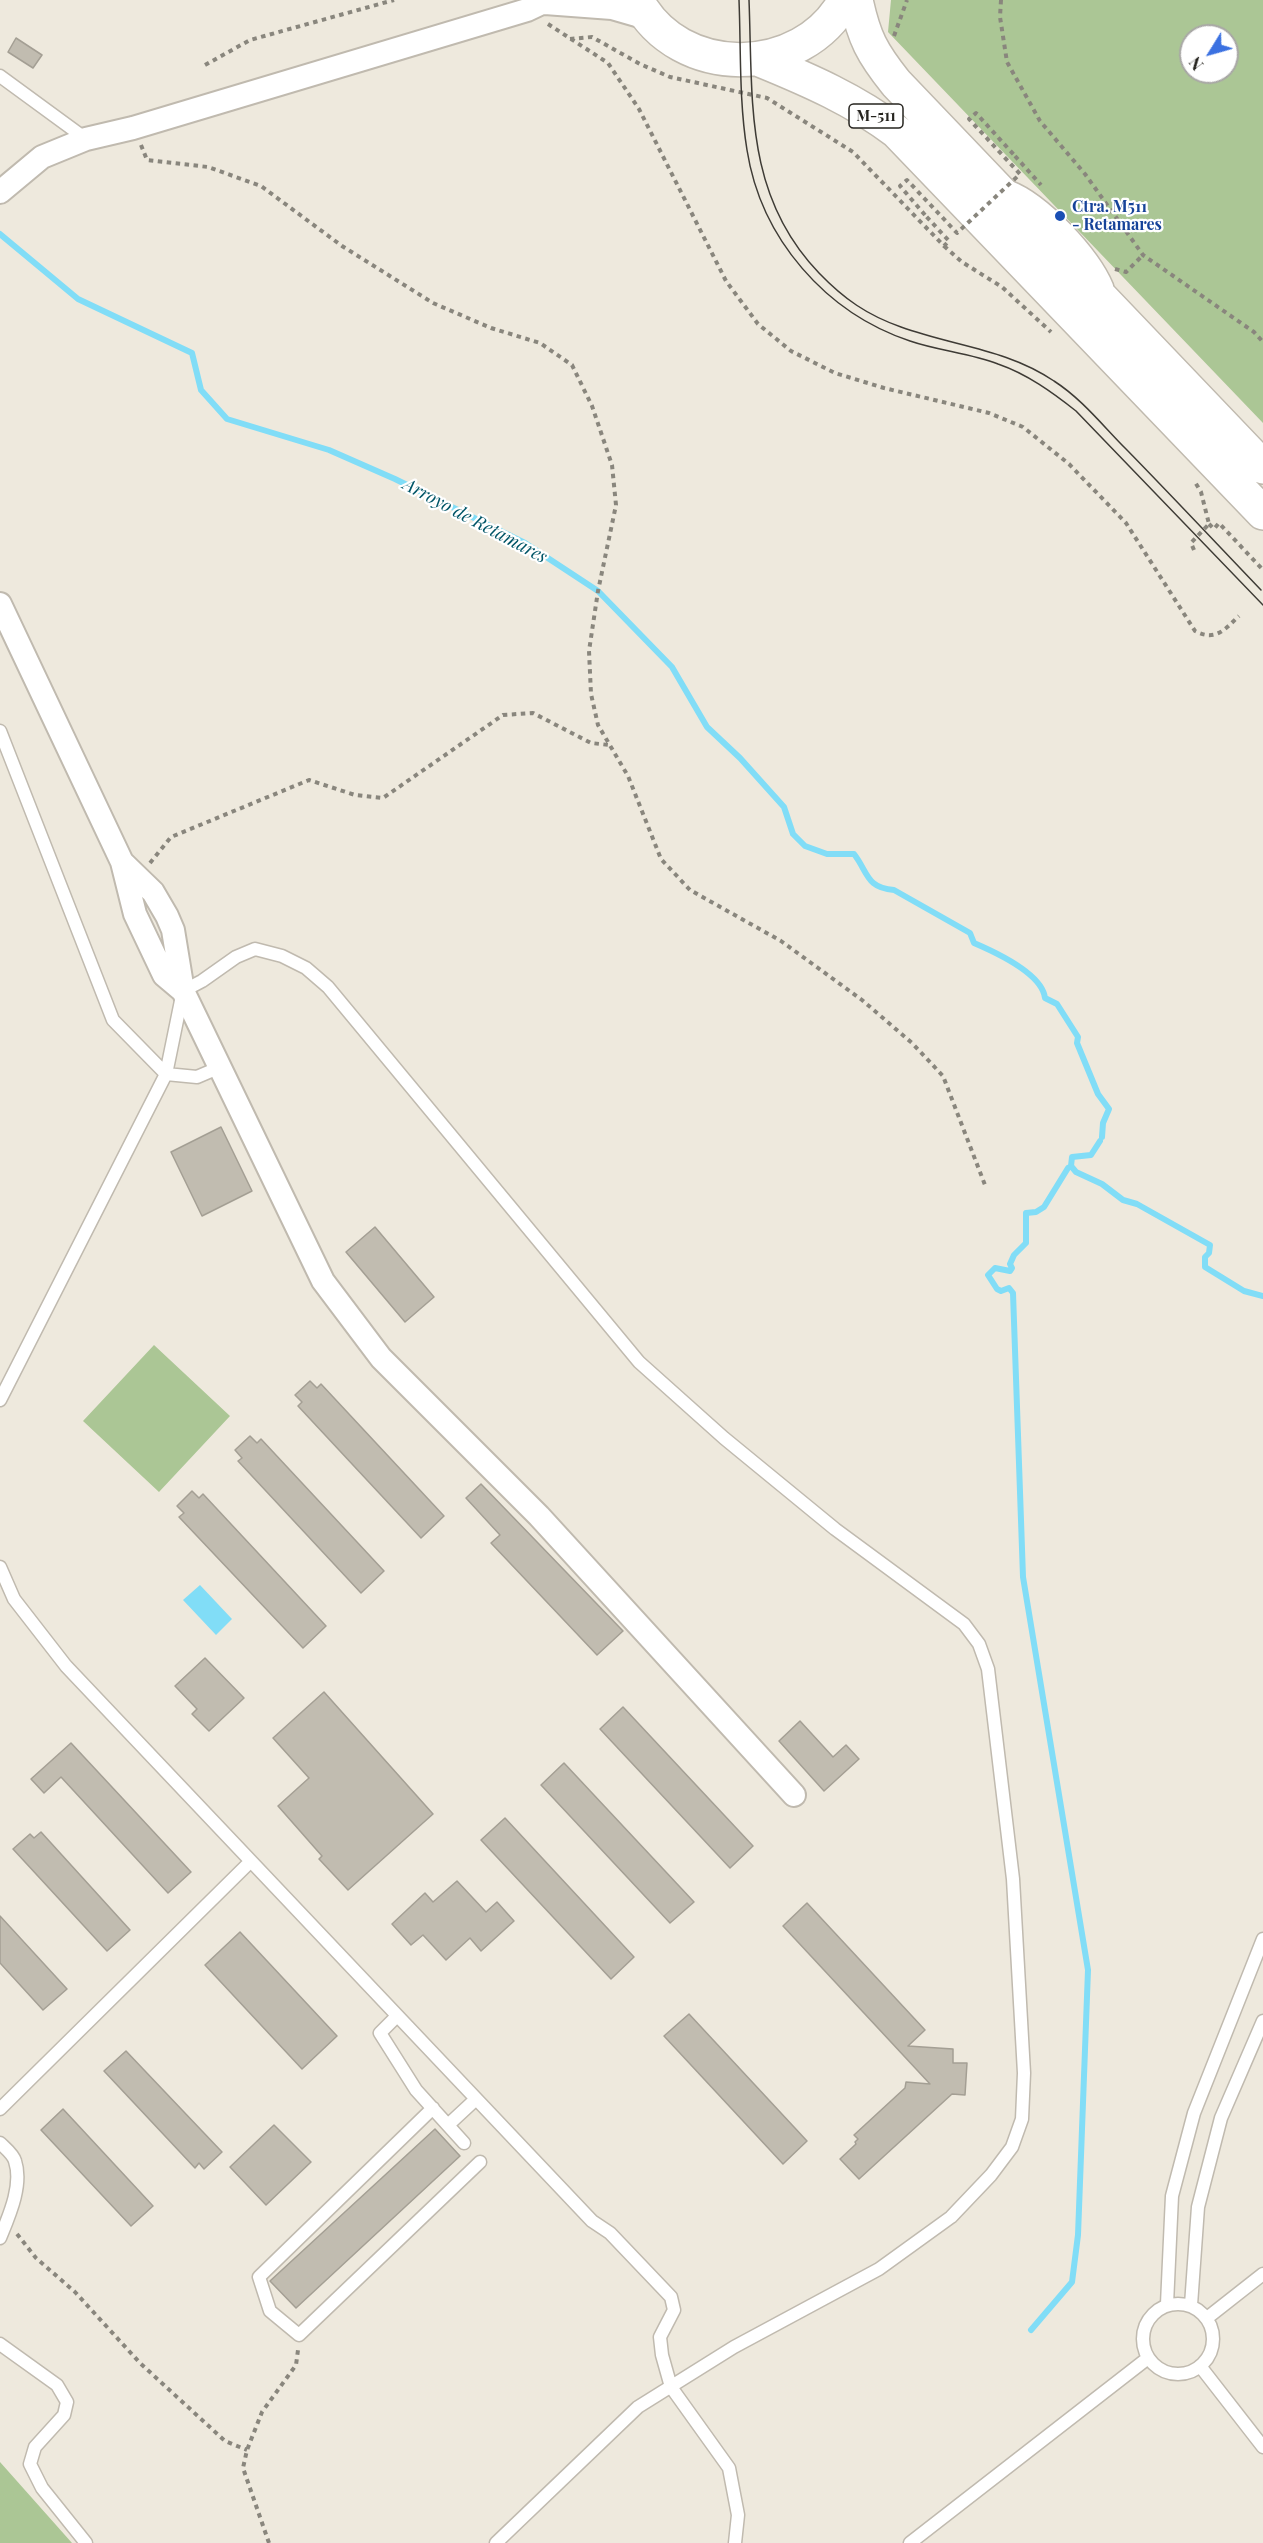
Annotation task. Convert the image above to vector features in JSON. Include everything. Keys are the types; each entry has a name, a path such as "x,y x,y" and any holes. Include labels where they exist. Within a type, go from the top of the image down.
{"highway":[{"name":"M-511","path":"643,10 681,45 700,54 720,59 760,60 799,46 817,34 831,20 845,0"},
{"name":"M-511","path":"856,0 864,33 875,56 896,83 988,178 1101,321 1263,513"},
{"name":"M-511","path":"760,60 837,93 870,111 897,132 968,204 1263,467"}],"street":[{"path":"0,192 42,157 86,139 133,128 547,1 643,10"},
{"path":"0,604 122,862 153,892 167,916 173,930 183,991 218,1068 323,1281 381,1358 539,1516 794,1795"}],"lane":[{"path":"0,76 86,139"},
{"path":"0,731 113,1020 166,1074 197,1077 218,1068"},
{"path":"0,1400 166,1074 183,991 202,981 236,957 255,949 282,956 306,968 328,987 639,1362 724,1438 835,1530 964,1624 979,1644 988,1668 1013,1879 1024,2073 1022,2119 1012,2147 991,2175 951,2217 879,2269 734,2347 638,2408 496,2543"},
{"path":"0,1567 14,1599 66,1666 592,2221 610,2233 671,2297 674,2310 660,2337 670,2387 729,2468 738,2515 735,2543"},
{"path":"0,2109 251,1861"},
{"path":"1167,2304 1172,2196 1194,2113 1263,1939"},
{"path":"397,2016 380,2033 416,2090 464,2143"},
{"path":"1191,2305 1198,2206 1221,2118 1263,2021"},
{"path":"448,2125 476,2098"},
{"path":"433,2108 259,2277 270,2311 299,2335 480,2162"},
{"path":"0,2143 15,2159 17,2181 10,2214 0,2238"},
{"path":"1207,2318 1263,2274"},
{"path":"1167,2304 1191,2305 1207,2318 1214,2338 1209,2355 1200,2366 1186,2373 1164,2371 1148,2358 1142,2339 1148,2319 1167,2304"},
{"path":"0,2344 57,2385 67,2402 64,2415 35,2447 30,2464 42,2488 86,2543"},
{"path":"910,2543 1148,2358"},
{"path":"1200,2366 1263,2447"}],"path":[{"path":"205,65 250,40 394,0"},
{"path":"1001,0 1000,17 1007,62 1040,121 1085,174 1143,255 1254,332 1263,342"},
{"path":"1056,336 1002,287 962,262 944,246 853,152 767,98 670,77 592,38 570,39 608,63 639,108 726,281 758,324 791,351 835,373 884,388 989,413 1023,427 1069,464 1126,523 1195,631 1205,636 1214,636 1239,616"},
{"path":"944,246 949,241 900,186 907,180 957,233 1020,174 969,119 976,113 1015,156"},
{"path":"133,128 147,160 208,167 261,186 342,246 434,303 491,328 540,344 572,365 592,406 612,465 615,505 589,651 591,694 598,725 628,776 661,859 690,890 781,941 862,1000 912,1043 943,1076 985,1185"},
{"path":"1192,479 1201,492 1209,524 1214,529 1219,523 1263,570"},
{"path":"1194,550 1191,543 1209,524"},
{"path":"122,862 148,867 171,837 309,780 355,795 383,798 503,714 533,713 591,743 609,745"},
{"path":"10,2214 15,2231 36,2258 75,2292 140,2363 225,2441 247,2450"},
{"path":"269,2543 243,2468 247,2450 262,2412 296,2365 299,2335"}],"green space":[{"path":"891,0 1263,0 1263,423 888,32"},
{"path":"154,1345 230,1416 159,1492 83,1421"},
{"path":"0,2462 72,2543 0,2543"}],"water":[{"path":"200,1585 232,1619 216,1635 183,1600"}],"building":[{"path":"16,38 42,55 33,68 8,52"},
{"path":"221,1127 252,1191 202,1216 171,1152"},
{"path":"375,1227 434,1297 405,1322 346,1252"},
{"path":"310,1381 317,1388 321,1384 444,1516 421,1538 298,1406 302,1402 295,1395"},
{"path":"250,1436 257,1443 261,1439 384,1571 361,1593 238,1461 242,1458 235,1450"},
{"path":"481,1484 623,1631 597,1655 491,1543 500,1535 466,1498"},
{"path":"192,1491 199,1498 203,1494 326,1626 303,1648 179,1517 184,1513 177,1506"},
{"path":"205,1658 244,1698 209,1731 192,1714 197,1709 175,1686"},
{"path":"324,1692 433,1814 348,1890 319,1859 322,1856 278,1806 309,1778 273,1738"},
{"path":"623,1707 753,1846 730,1868 600,1729"},
{"path":"800,1721 833,1757 846,1745 859,1759 824,1791 779,1741"},
{"path":"71,1743 191,1872 168,1893 61,1777 44,1793 31,1779"},
{"path":"564,1763 694,1902 670,1923 541,1785"},
{"path":"505,1818 634,1957 611,1979 481,1840"},
{"path":"41,1832 130,1930 107,1951 13,1849 30,1834 34,1838"},
{"path":"457,1881 486,1912 497,1902 514,1921 481,1951 470,1938 446,1960 423,1935 411,1945 392,1924 425,1893 433,1902"},
{"path":"807,1903 925,2030 908,2046 953,2049 953,2063 967,2063 965,2095 952,2094 859,2179 840,2159 856,2144 858,2139 854,2135 905,2088 906,2082 930,2084 783,1926"},
{"path":"0,1916 67,1989 43,2010 0,1963"},
{"path":"240,1932 337,2036 302,2069 205,1965"},
{"path":"689,2014 807,2141 783,2164 664,2036"},
{"path":"126,2051 222,2152 204,2169 199,2163 195,2168 104,2071"},
{"path":"63,2109 153,2206 131,2226 41,2130"},
{"path":"274,2125 311,2162 266,2205 230,2167"},
{"path":"435,2129 460,2156 296,2308 270,2281"}],"waterway":[{"name":"Arroyo de Retamares","path":"0,234 78,299 192,353 201,390 227,419 329,450 395,479 525,543 598,591 672,667 707,727 740,758 784,807 793,834 805,846 827,854 854,854 869,878 878,886 894,890 970,933 974,943 1016,964 1036,980 1045,998 1057,1004 1078,1037 1077,1043 1098,1094 1109,1109 1103,1123 1102,1137"},
{"name":"Arroyo de Retamares","path":"1100,1141 1091,1155 1072,1157 1071,1166 1076,1172 1102,1184 1123,1200 1137,1204 1210,1245 1209,1253 1205,1257 1205,1267 1244,1291 1263,1296"},
{"path":"1031,2330 1072,2282 1078,2235 1088,1970 1023,1577 1013,1293 1009,1288 1001,1291 997,1289 988,1275 995,1268 1010,1271 1014,1255 1026,1243 1026,1213 1036,1212 1044,1207 1068,1168"}],"tram line":[{"path":"739,0 743,113 747,150 755,183 767,213 783,242 802,268 825,292 851,312 879,328 910,341 977,357 1009,368 1058,397 1076,411 1263,605"},
{"path":"749,0 753,110 757,145 765,179 777,212 795,243 819,273 847,298 877,317 901,327 1018,362 1036,370 1064,388 1092,413 1261,590"}],"place":[{"name":"Ctra. M511 - Retamares","path":"1060,216"}]}
